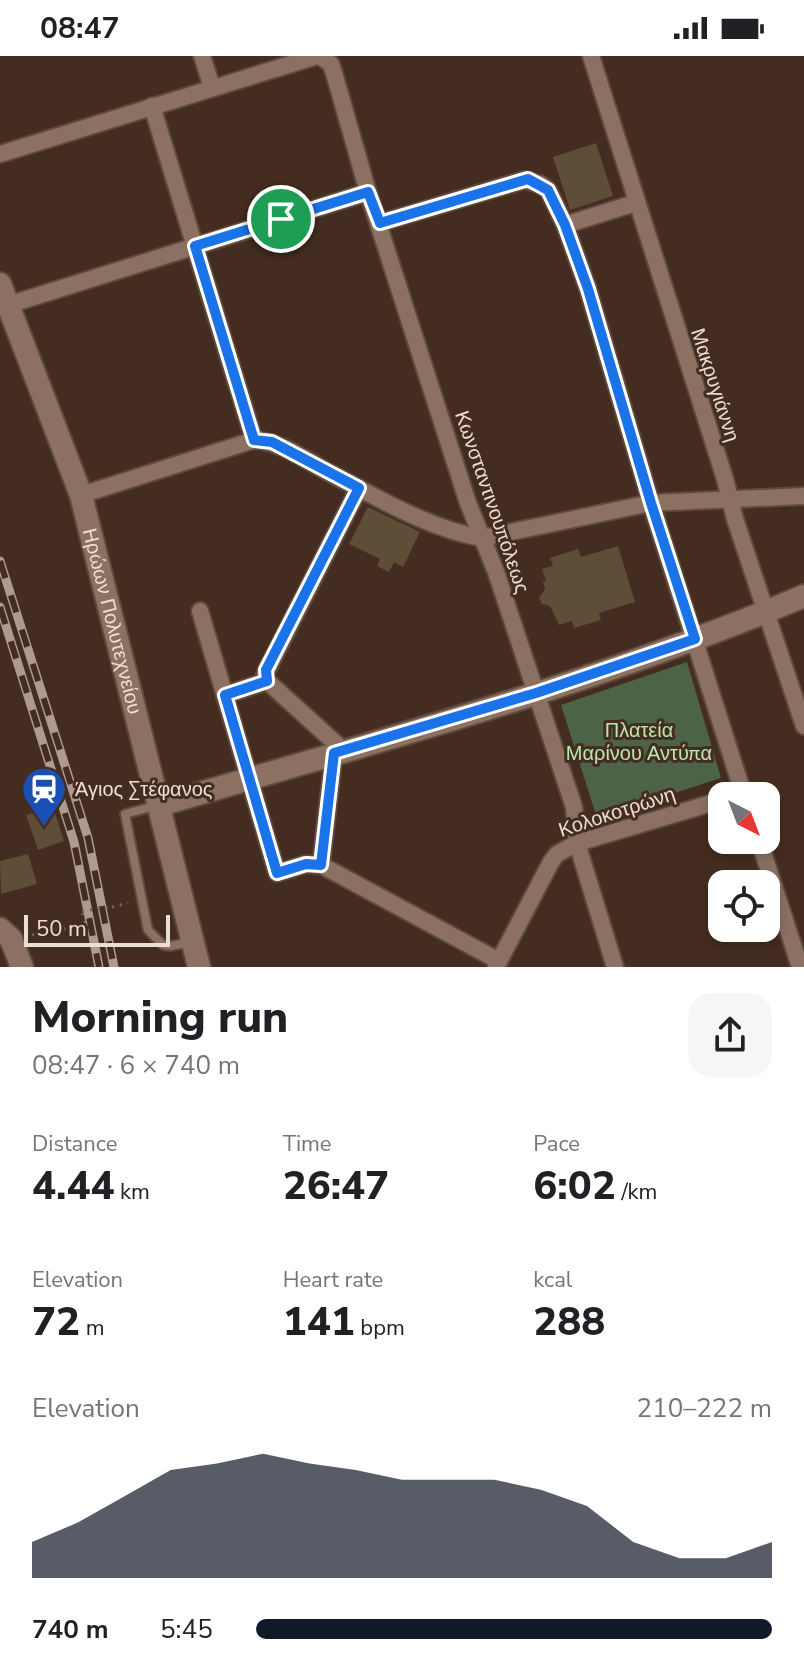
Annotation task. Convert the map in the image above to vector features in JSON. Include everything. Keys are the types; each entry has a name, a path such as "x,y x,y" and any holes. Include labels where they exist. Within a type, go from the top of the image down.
{"street":[{"path":"202,56 212,87"},
{"name":"Κωνσταντινουπόλεως","path":"0,154 319,56 331,64 368,192 468,503 496,572 574,807 577,843 615,967"},
{"name":"Μακρυγιάννη","path":"591,56 765,612 804,726"},
{"path":"152,106 254,440"},
{"path":"380,223 528,179 548,190 565,225 588,289 737,782"},
{"path":"4,294 195,246 368,192"},
{"path":"565,225 635,203"},
{"name":"Ηρώων Πολυτεχνείου","path":"4,294 81,495 199,967"},
{"path":"81,495 254,440 272,442 437,525 482,538 651,503 804,496"},
{"path":"338,752 267,681 266,670 359,488"},
{"path":"160,805 536,693 695,639 804,596"},
{"path":"200,611 277,873 306,864 321,865 498,964"},
{"path":"225,695 267,681"},
{"path":"321,865 338,752"},
{"name":"Κολοκοτρώνη","path":"498,964 557,854 577,843 708,804"},
{"path":"764,854 800,967"}],"lane":[{"path":"160,805 125,814 148,930 163,945 193,941"}],"path":[{"path":"12,952 85,925 82,911 112,907"}],"green space":[{"name":"Πλατεία Μαρίνου Αντύπα","path":"687,662 721,778 597,818 561,705"}],"building":[{"path":"596,143 613,196 570,210 553,157"},
{"path":"368,507 420,532 403,567 394,562 389,572 377,566 380,559 349,544"},
{"path":"618,546 635,602 599,613 601,620 574,628 572,621 559,625 550,606 542,604 539,598 546,581 542,569 553,566 550,558 578,549 581,557"},
{"path":"53,807 64,841 38,850 26,815"},
{"path":"28,854 37,884 1,894 0,861"}],"railway":[{"path":"0,561 88,838 114,967"},
{"path":"0,607 74,842 99,967"}],"place":[{"name":"Άγιος Στέφανος","path":"44,828"}],"route":[{"path":"528,179 548,190 565,225 588,289 695,639 536,693 334,753 321,865 306,864 277,873 225,695 267,681 266,670 359,488 272,442 254,440 195,246 281,219 368,192 380,223 528,179"}]}
